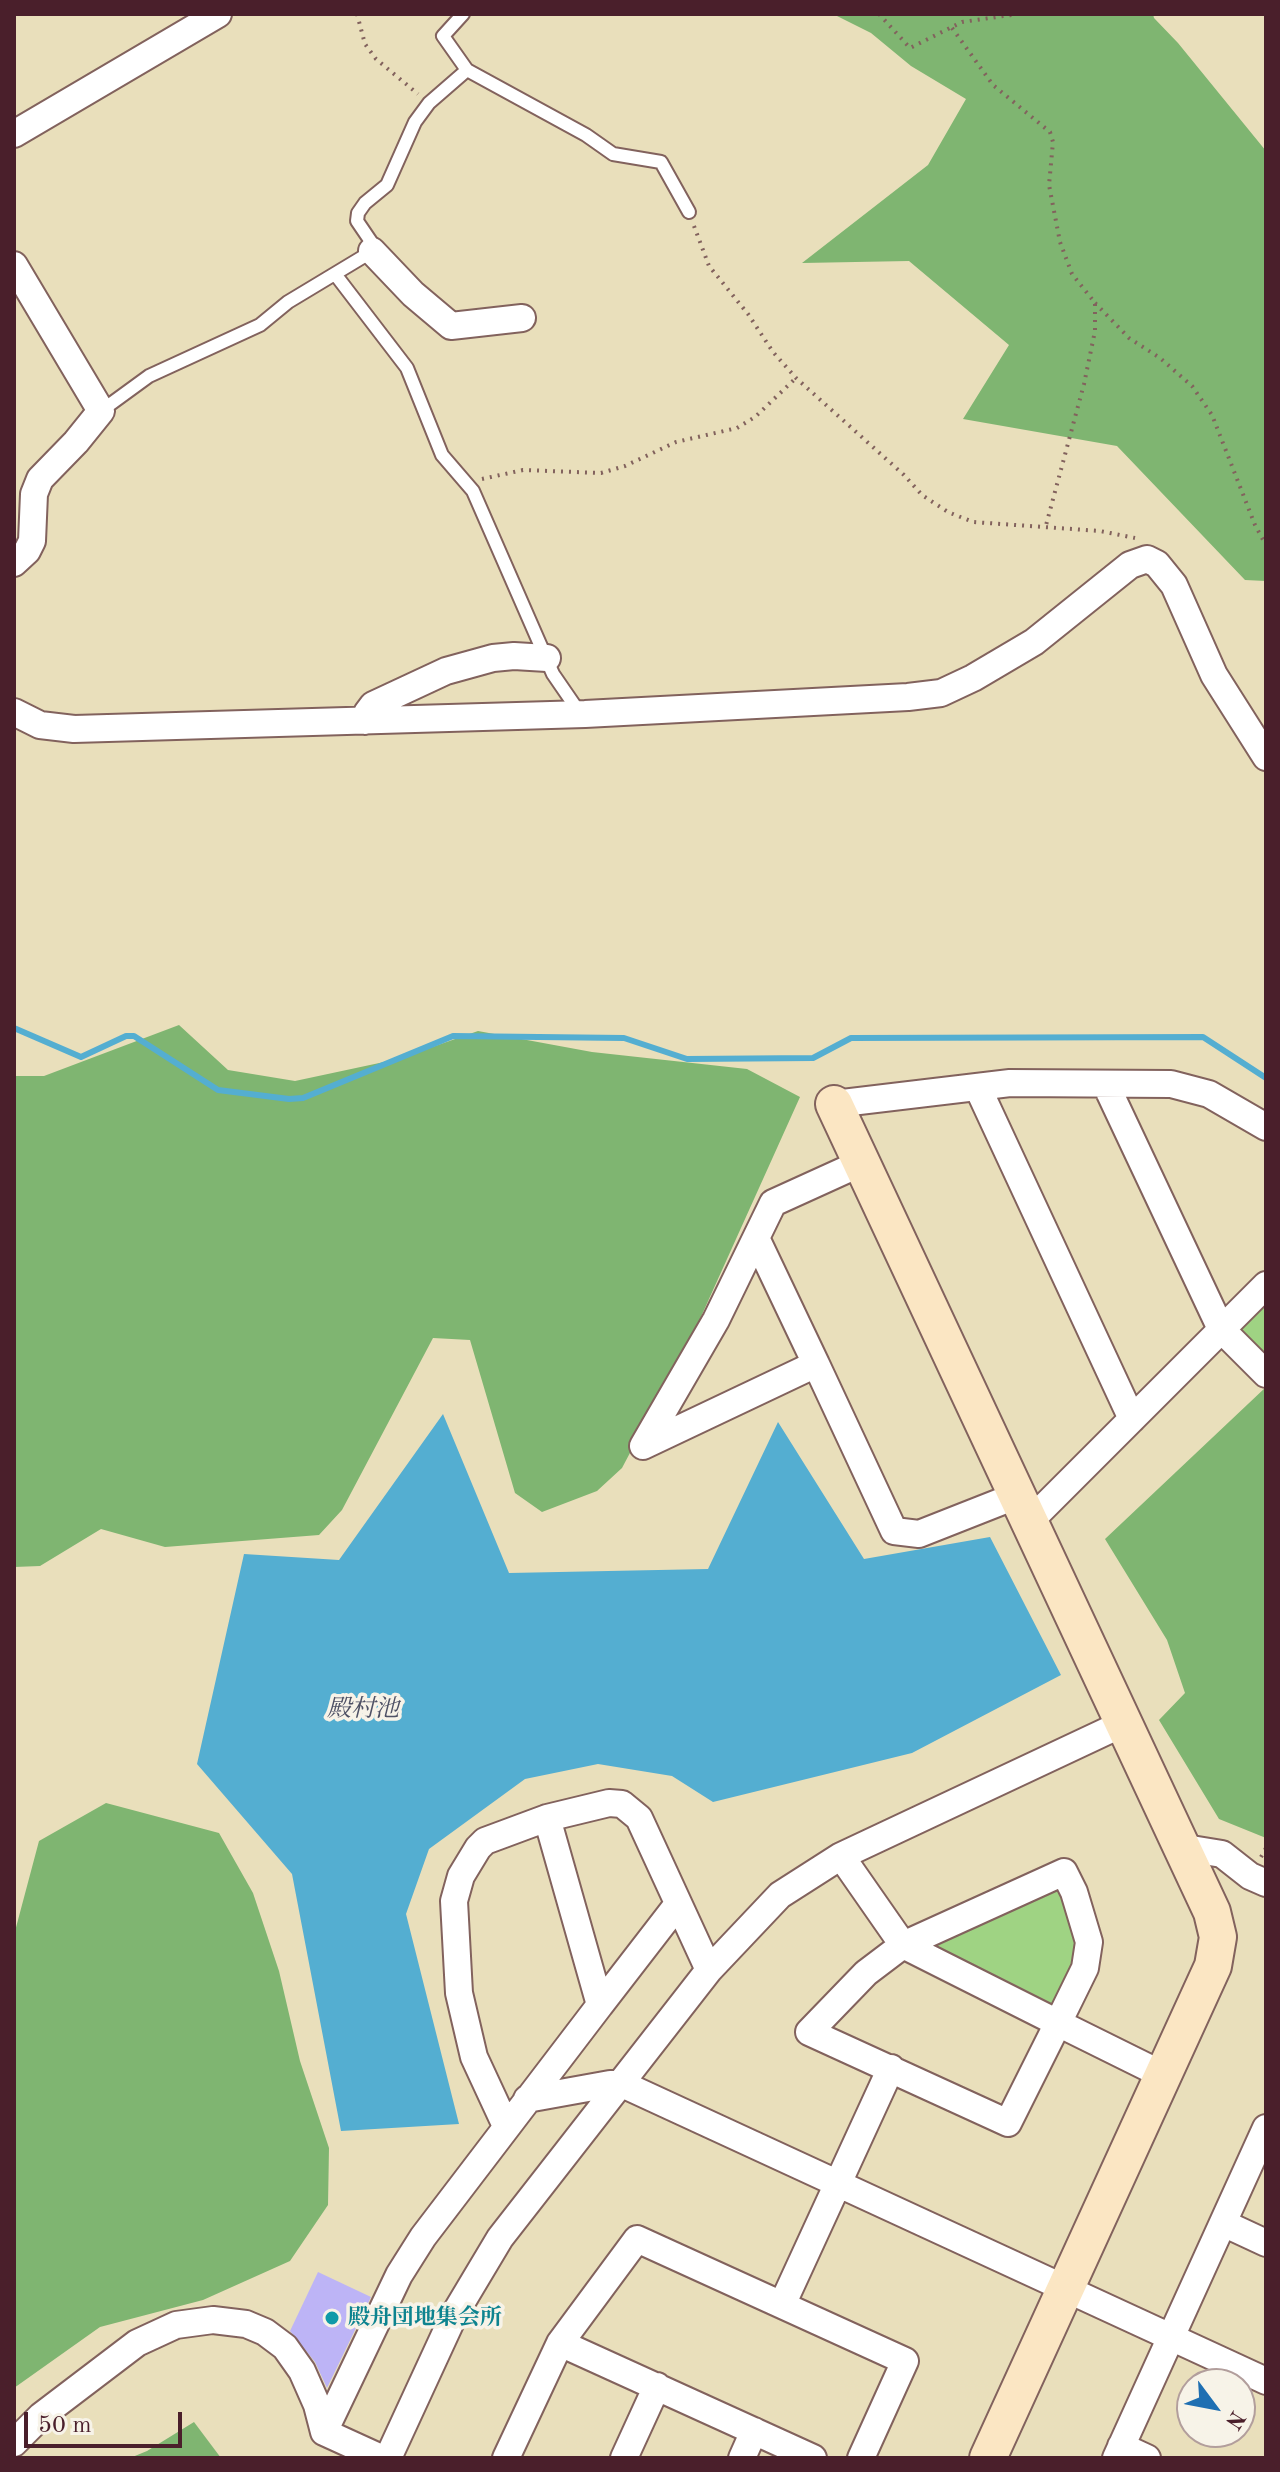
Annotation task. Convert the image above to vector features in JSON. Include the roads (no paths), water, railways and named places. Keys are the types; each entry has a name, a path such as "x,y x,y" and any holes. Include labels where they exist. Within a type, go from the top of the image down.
{"street":[{"path":"14,134 218,14"},
{"path":"372,251 413,294 451,326 522,318"},
{"path":"14,265 101,411 40,479 34,494 32,541 27,551 14,563"},
{"path":"14,712 40,725 74,729 575,715 941,693 1034,642 1130,565 1147,559 1157,564 1174,585 1214,675 1266,757"},
{"path":"366,721 373,705 446,671 493,658 547,658"},
{"path":"988,2458 1213,1966 1218,1937 1212,1912 834,1104 1010,1083 1171,1084 1209,1094 1266,1127"},
{"path":"1106,1085 1221,1329 1266,1374"},
{"path":"978,1088 1132,1419"},
{"path":"816,1364 643,1446 716,1320 773,1203 861,1163"},
{"path":"757,1240 894,1531 919,1534 1024,1508 1132,1419 1266,1285"},
{"path":"388,2458 454,2315 500,2238 709,1970 780,1895 841,1856 1122,1724"},
{"path":"506,2126 474,2057 459,1993 454,1901 461,1876 485,1841 547,1818 609,1803 622,1804 639,1818 709,1970"},
{"path":"547,1818 600,2005"},
{"path":"1179,1847 1222,1854 1250,1876 1266,1883"},
{"path":"841,1856 903,1945 1163,2075"},
{"path":"1064,1872 1074,1892 1089,1942 1085,1968 1058,2023 1008,2123 809,2032 866,1973 903,1945 1064,1872"},
{"path":"324,2432 399,2275 448,2200 678,1904"},
{"path":"782,2305 891,2068"},
{"path":"527,2099 622,2084 1266,2381"},
{"path":"1147,2458 1119,2452 1266,2128"},
{"path":"1223,2223 1266,2243"},
{"path":"506,2458 560,2343 637,2239 905,2361 861,2458"},
{"path":"14,2443 52,2407 137,2343 176,2325 213,2320 246,2324 265,2332 285,2347 302,2371 317,2405 324,2432"},
{"path":"560,2343 813,2458"},
{"path":"624,2458 657,2386"},
{"path":"742,2458 754,2431"},
{"path":"324,2432 381,2458"}],"lane":[{"path":"463,14 443,36 467,70 586,135 613,154 661,162 689,212"},
{"path":"101,411 149,376 260,325 288,302 376,249 357,221 358,213 387,185 415,122 429,103 467,70"},
{"path":"335,274 407,368 442,455 473,491 553,674 575,706 575,715"}],"water":[{"name":"殿村池","path":"443,1414 509,1573 708,1569 778,1422 864,1559 990,1537 1061,1675 912,1753 713,1802 672,1776 598,1764 525,1779 429,1849 406,1914 459,2124 341,2131 292,1874 197,1764 244,1554 339,1560"}],"waterway":[{"path":"14,1028 81,1057 126,1036 134,1036 218,1090 289,1099 303,1098 453,1036 624,1038 687,1059 813,1058 851,1038 1203,1037 1266,1078"}],"place":[{"name":"殿舟団地集会所","path":"332,2318"}]}
